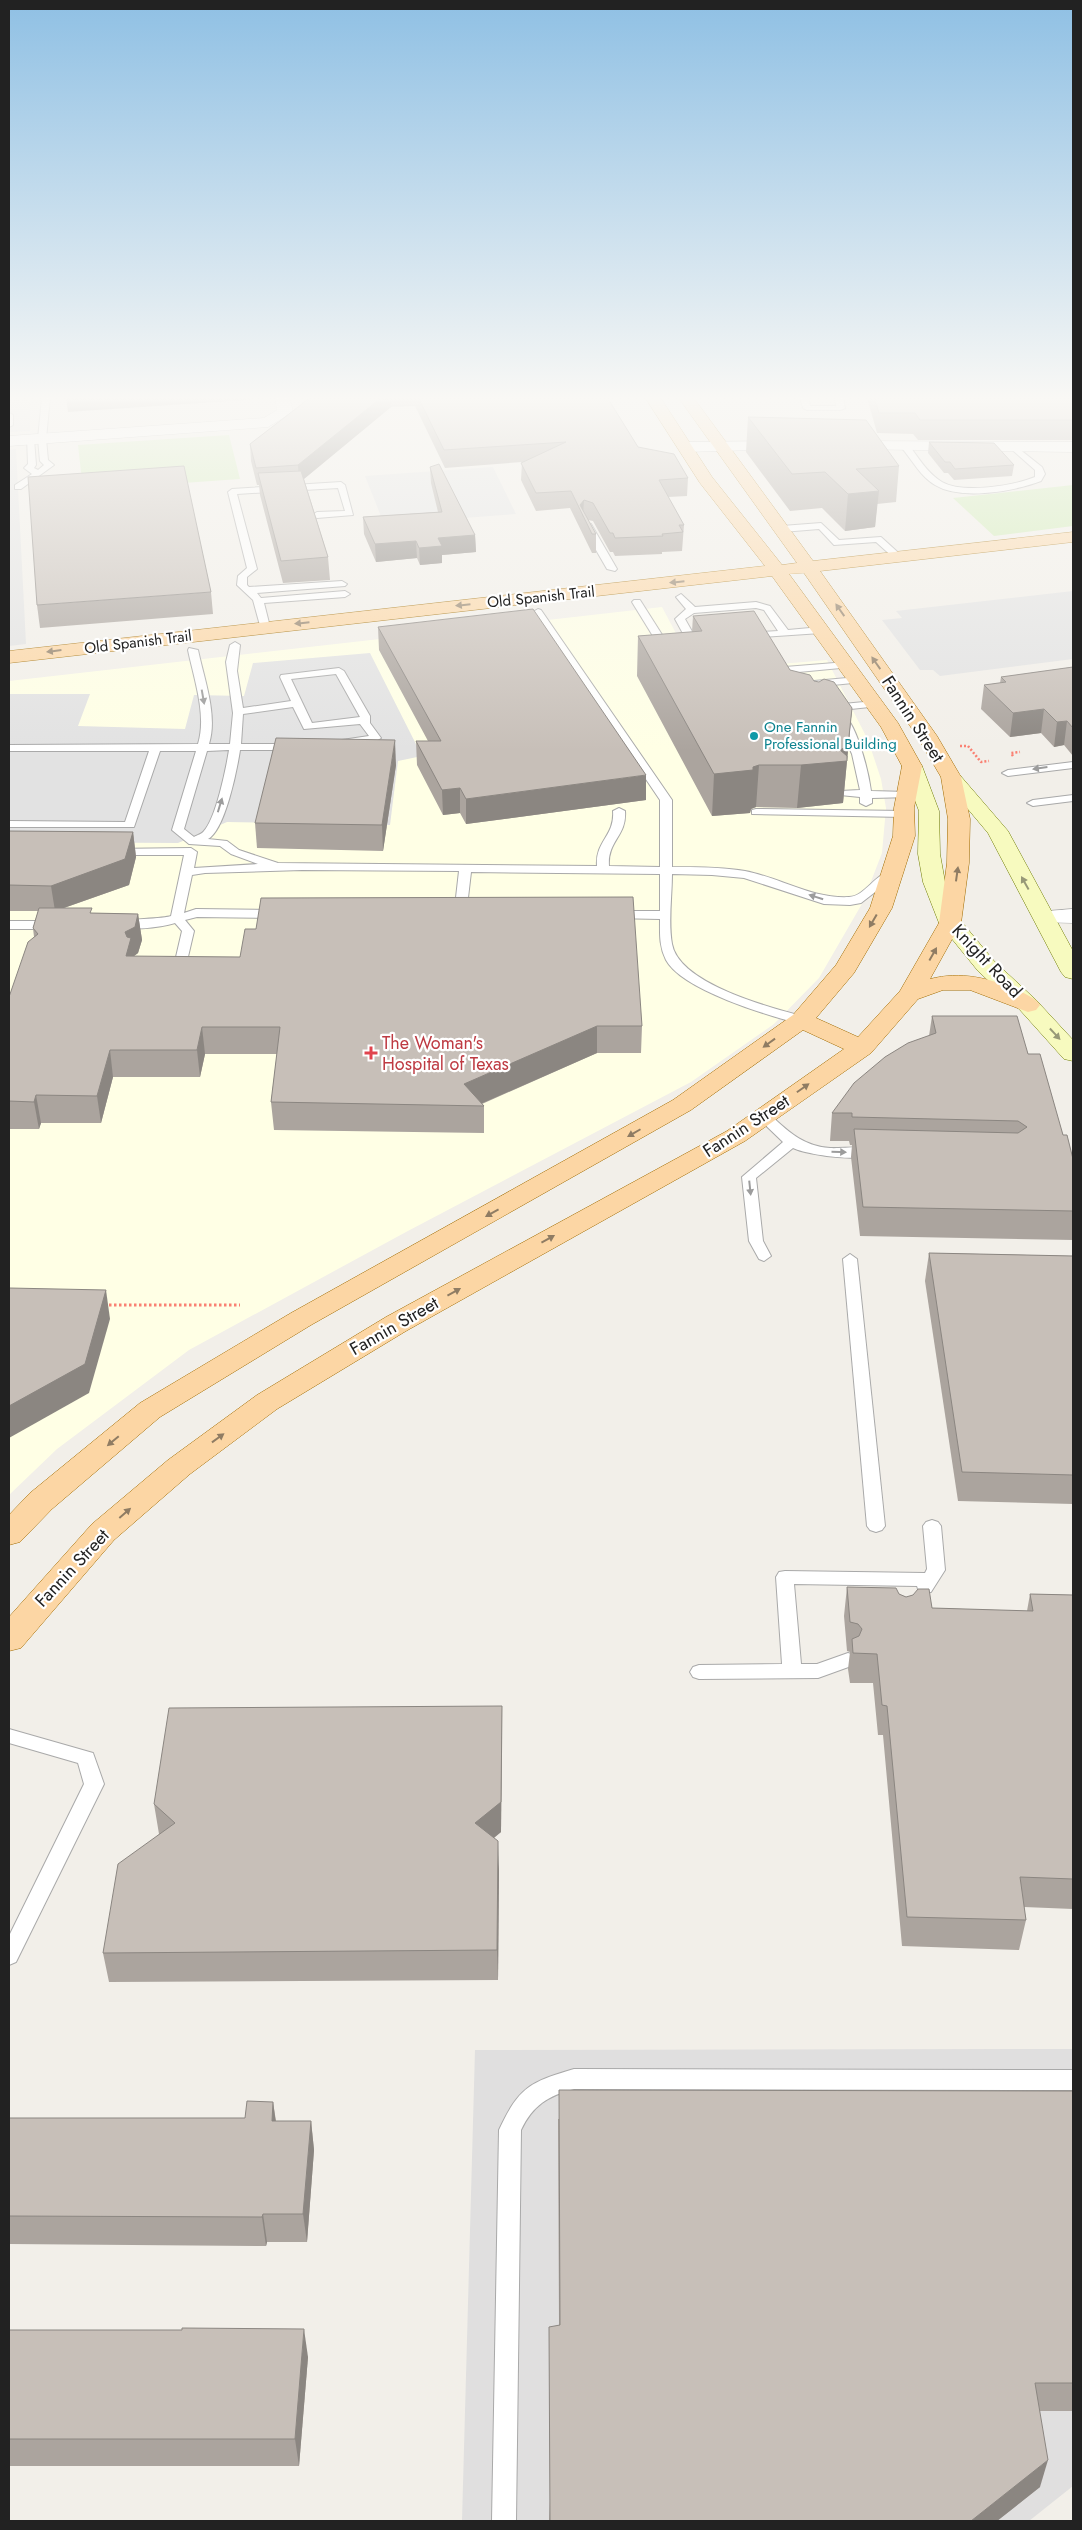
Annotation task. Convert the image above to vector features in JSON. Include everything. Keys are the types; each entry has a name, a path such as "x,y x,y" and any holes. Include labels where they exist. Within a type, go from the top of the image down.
{"main road":[{"name":"Fannin Street","path":"9,1534 42,1501 150,1410 301,1319 682,1105 802,1020 846,968 881,908 904,836 905,804 912,766 858,680 783,578 734,515"},
{"name":"Fannin Street","path":"9,1638 104,1532 179,1467 267,1402 396,1324 736,1136 862,1048 910,994 950,923 958,863 959,818 951,777 908,708 771,515"},
{"name":"Old Spanish Trail","path":"815,575 898,557 1073,541"},
{"name":"Old Spanish Trail","path":"9,671 265,627 430,615 815,575 1073,541"},
{"name":"Old Spanish Trail","path":"9,657 134,649 193,650 430,615 538,612 637,602 686,604 783,578"},
{"path":"193,650 212,641 245,636 265,627"},
{"path":"877,708 908,708"},
{"path":"910,994 931,984 950,982 977,984 997,989 1028,1005"},
{"path":"802,1020 862,1048"}],"street":[{"name":"Knight Road","path":"912,766 929,811 929,854 932,872 950,923 986,966 1028,1005 1073,1054"},
{"path":"951,777 997,831 1073,972"},
{"path":"1045,917 1073,916"}],"lane":[{"path":"238,515 252,570 242,579 242,587 259,601 265,627"},
{"path":"586,522 612,569"},
{"path":"782,528 821,526 837,543 878,539 898,557"},
{"path":"247,591 342,584"},
{"path":"259,601 345,594"},
{"path":"637,602 676,665"},
{"path":"718,639 702,640 690,638 680,619 684,614 686,604 710,613 737,611 756,605 768,608 785,634"},
{"path":"538,612 666,800 664,871 666,944 673,961 698,982 751,1006 802,1020"},
{"path":"734,638 751,633 785,634 821,630"},
{"path":"177,918 192,847 209,834 215,821 235,748 238,712 230,658 234,645"},
{"path":"192,847 178,830 206,737 205,707 193,650"},
{"path":"847,665 790,669 782,672 781,675 787,682 801,684 858,680"},
{"path":"338,743 376,738 365,723 365,720 365,716 339,671 285,677 308,728 365,720"},
{"path":"238,712 297,703"},
{"path":"835,708 855,741 863,766 867,804"},
{"path":"818,709 877,708"},
{"path":"9,748 309,747"},
{"path":"9,824 130,825 155,748"},
{"path":"1008,773 1073,765"},
{"path":"847,766 863,766"},
{"path":"844,793 867,804 905,804"},
{"path":"1032,803 1073,798"},
{"path":"756,812 822,811 832,814 867,804 905,804"},
{"path":"603,870 602,854 620,823 619,811"},
{"path":"105,851 223,844 235,852 277,866"},
{"path":"186,873 205,869 258,869 277,866 712,871 745,875 824,900 850,901 857,900 891,875"},
{"path":"460,915 465,869"},
{"path":"102,925 159,924 196,913 294,914"},
{"path":"598,915 666,915"},
{"path":"153,961 181,961 188,931 177,918"},
{"path":"9,925 64,925"},
{"path":"763,1116 792,1142 802,1147 817,1150 890,1153"},
{"path":"764,1256 756,1241 749,1177 792,1142"},
{"path":"850,1259 876,1526"},
{"path":"914,1603 936,1570 932,1526"},
{"path":"792,1671 785,1577 930,1580"},
{"path":"699,1672 818,1671 848,1660"},
{"path":"9,1736 86,1758 94,1784 9,1956"},
{"path":"504,2521 510,2130 522,2105 543,2087 574,2079 1073,2080"}],"path":[{"path":"953,747 968,746 981,762 989,761"},
{"path":"95,1305 240,1305"}],"shaded area":[{"path":"9,515 19,515 26,644 9,646"},
{"path":"380,515 502,515 384,524"},
{"path":"1073,591 1073,659 940,676 933,670 920,670 882,620 902,618 896,611"},
{"name":"The Woman's Hospital of Texas","path":"662,607 696,671 827,660 868,740 881,779 886,808 882,853 863,902 819,978 774,1024 691,1082 406,1232 189,1350 57,1449 9,1495 9,681"},
{"path":"370,653 422,756 398,761 390,825 227,822 178,843 9,842 9,694 90,694 78,726 185,729 194,695 244,696 253,663"},
{"path":"1073,2049 1073,2486 1029,2521 462,2521 475,2050"}],"green space":[{"path":"971,515 1073,515 1073,526 994,536"}],"building":[{"path":"31,515 195,515 211,592 37,605"},
{"path":"269,515 315,515 328,557 281,561"},
{"path":"465,515 475,535 438,538 442,546 419,548 416,541 375,544 363,517"},
{"path":"583,515 586,515 596,534 592,534"},
{"path":"600,515 678,515 684,525 679,525 683,532 662,534 663,536 615,538 613,533 610,533"},
{"path":"533,609 646,775 466,799 460,788 442,790 416,741 441,741 378,627"},
{"path":"754,611 790,670 810,675 814,681 819,682 824,679 834,682 852,708 848,746 840,750 847,756 847,761 801,765 759,765 753,767 753,770 714,774 638,636 702,631 693,616"},
{"path":"1073,667 1073,728 1067,721 1057,722 1044,709 1013,713 984,685 1006,682 1001,677"},
{"path":"276,738 395,740 382,825 255,823"},
{"path":"9,831 133,832 125,859 51,886 9,885"},
{"path":"633,897 642,1026 597,1026 464,1084 484,1106 271,1102 280,1027 202,1027 197,1050 110,1050 97,1096 36,1095 34,1102 9,1101 9,997 28,942 38,934 33,928 39,908 92,908 90,913 138,914 135,927 125,932 127,937 131,938 126,956 240,957 245,929 256,929 261,898"},
{"path":"932,1016 1017,1016 1028,1054 1040,1054 1063,1135 1067,1135 1073,1159 1073,1211 863,1207 854,1129 1018,1133 1027,1127 1018,1121 852,1117 852,1113 832,1113 854,1083 885,1057 908,1043 936,1033"},
{"path":"929,1253 1073,1256 1073,1475 962,1472"},
{"path":"9,1288 106,1290 85,1364 9,1406"},
{"path":"847,1587 896,1588 899,1594 906,1597 913,1595 918,1589 929,1589 932,1608 1033,1611 1030,1594 1073,1595 1073,1879 1020,1877 1026,1920 907,1917 887,1706 882,1705 877,1654 853,1653 852,1639 859,1636 862,1629 858,1624 850,1622"},
{"path":"502,1706 501,1802 475,1823 498,1841 497,1950 103,1953 118,1864 175,1823 154,1804 169,1708"},
{"path":"559,2090 1073,2091 1073,2383 1035,2383 1048,2460 971,2521 550,2521 549,2327 560,2325"},
{"path":"247,2101 273,2102 272,2121 311,2121 303,2214 263,2214 262,2217 9,2216 9,2118 245,2118"},
{"path":"182,2328 304,2329 295,2439 9,2439 9,2330 182,2330"}],"place":[{"name":"One Fannin Professional Building","path":"754,736"},
{"name":"The Woman's Hospital of Texas","path":"371,1053"}]}
